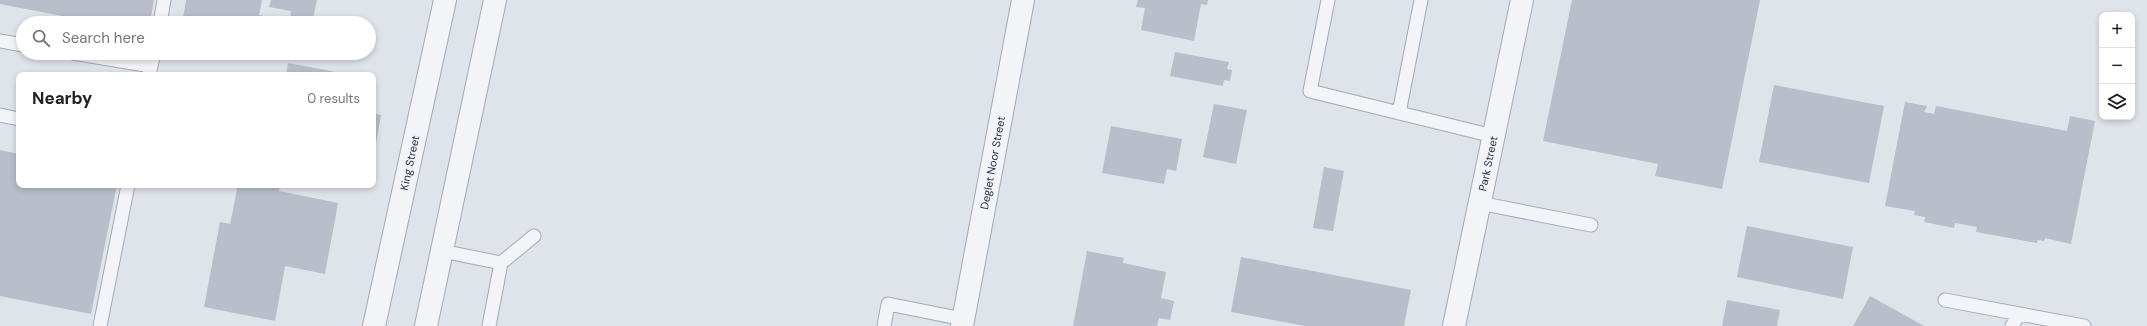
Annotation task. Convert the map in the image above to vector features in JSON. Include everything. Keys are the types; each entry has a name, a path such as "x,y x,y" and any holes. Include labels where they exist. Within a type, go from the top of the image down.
{"street":[{"name":"King Street","path":"374,326 445,0"},
{"path":"426,326 495,0"},
{"name":"Deglet Noor Street","path":"963,323 1023,0"},
{"name":"Park Street","path":"1454,326 1522,0"}],"lane":[{"path":"161,16 164,0"},
{"path":"1328,0 1310,91 1493,136"},
{"path":"1399,113 1421,0"},
{"path":"0,41 16,44"},
{"path":"103,60 150,71 152,60"},
{"path":"0,115 16,118"},
{"path":"100,326 127,188"},
{"path":"1479,203 1591,225"},
{"path":"489,326 500,263 534,236"},
{"path":"442,251 500,263"},
{"path":"1945,300 2084,326"},
{"path":"884,326 888,304 963,323"},
{"path":"2012,326 2019,314"}],"building":[{"path":"0,0 154,0 151,16 63,16 0,4"},
{"path":"186,0 262,0 259,15 264,16 183,16"},
{"path":"271,0 317,0 314,16 291,16 291,11 269,7"},
{"path":"1138,0 1208,0 1207,5 1201,4 1194,41 1141,30 1145,8 1136,7"},
{"path":"1572,0 1760,0 1722,189 1655,176 1658,164 1543,141"},
{"path":"1175,52 1229,62 1227,69 1232,70 1230,81 1224,80 1223,86 1170,76"},
{"path":"288,63 336,72 286,72"},
{"path":"1774,85 1884,106 1869,183 1759,162"},
{"path":"1905,102 1927,106 1924,112 1934,114 1936,106 2067,131 2070,116 2095,121 2071,244 2045,238 2044,241 2038,240 2037,243 1976,232 1977,227 1955,223 1954,228 1924,222 1925,217 1914,215 1915,211 1885,206"},
{"path":"1214,104 1247,110 1236,164 1203,157"},
{"path":"376,114 381,115 376,144"},
{"path":"1111,126 1182,139 1176,171 1167,169 1164,184 1102,173"},
{"path":"0,150 16,153 16,188 116,188 91,314 0,296"},
{"path":"1324,167 1344,171 1333,231 1313,228"},
{"path":"237,188 280,188 279,191 338,203 325,274 285,266 275,321 204,307 220,222 230,224"},
{"path":"1747,226 1853,247 1843,299 1737,277"},
{"path":"1087,251 1124,258 1123,263 1166,272 1161,298 1174,301 1170,320 1159,318 1157,326 1073,326"},
{"path":"1241,257 1411,290 1404,326 1305,326 1231,312"},
{"path":"1870,296 1924,326 1853,326"},
{"path":"1727,300 1780,310 1777,326 1722,326"}]}
